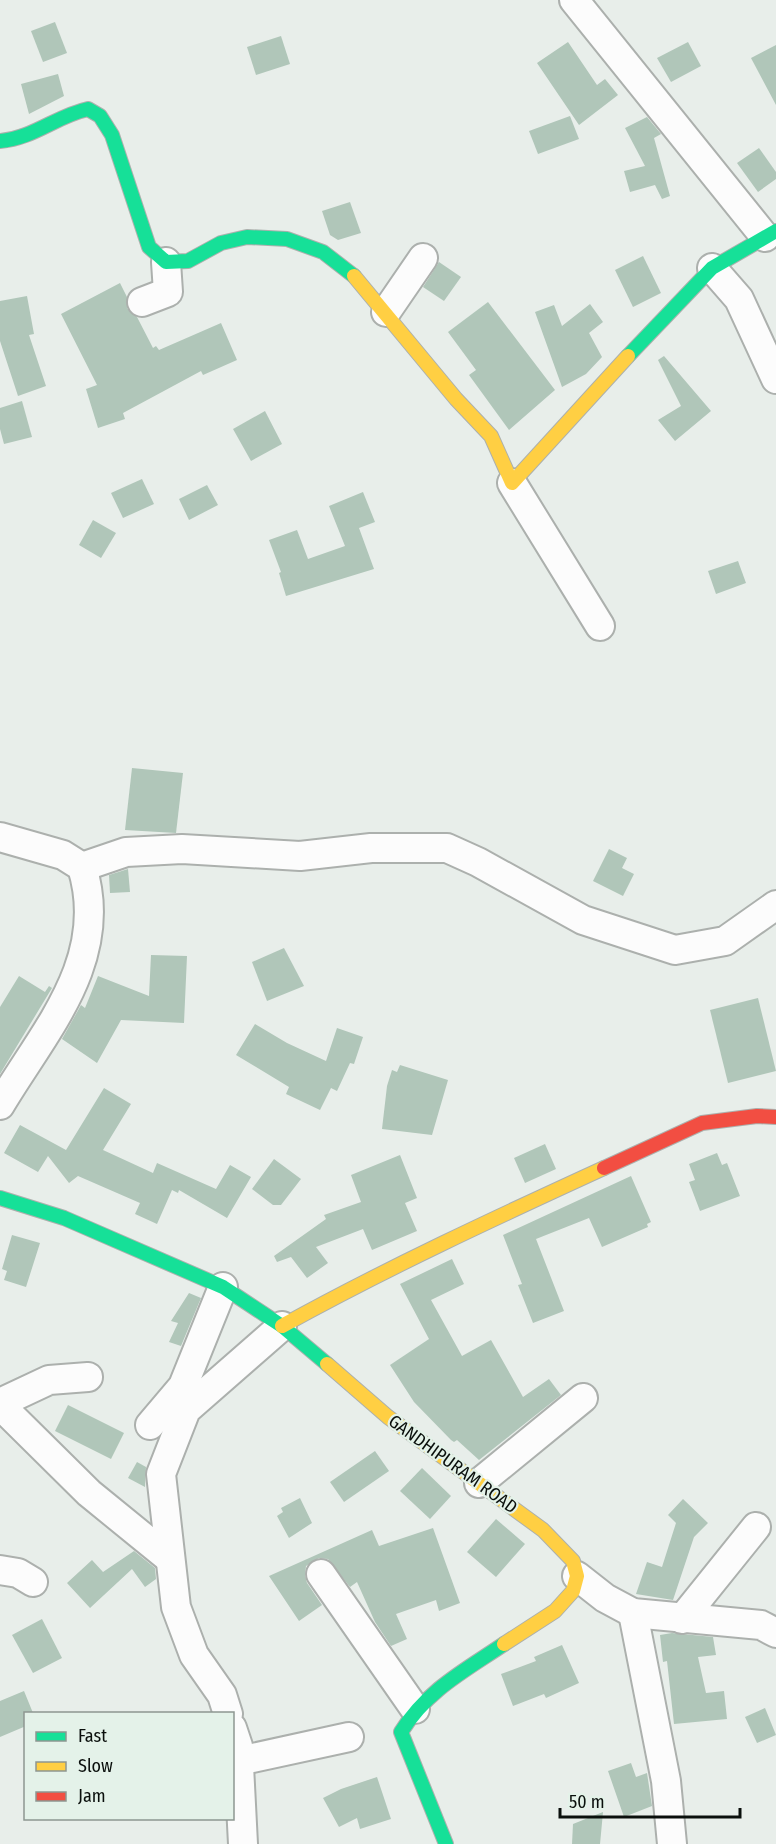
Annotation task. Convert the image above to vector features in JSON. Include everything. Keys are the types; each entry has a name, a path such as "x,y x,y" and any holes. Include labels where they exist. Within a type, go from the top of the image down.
{"street":[{"path":"512,483 655,326 712,268 770,234 574,0"},
{"path":"0,141 21,139 74,112 88,109 100,116 112,135 149,247 166,262 188,261 221,243 247,237 287,239 323,252 360,280 456,399 491,436 512,483 600,626"},
{"path":"386,312 423,258"},
{"path":"142,302 168,292 166,262"},
{"path":"712,268 739,299 776,379"},
{"path":"0,837 63,855 82,867 89,891 91,915 78,973 55,1021 0,1105"},
{"path":"82,867 126,852 159,850 300,856 371,848 447,848 489,868 583,920 675,950 725,941 776,905"},
{"path":"228,1712 222,1695 194,1655 176,1607 161,1474 186,1410 282,1326 362,1282 455,1236 702,1123 757,1116 776,1117"},
{"name":"GANDHIPURAM ROAD","path":"0,1198 64,1218 223,1287 282,1326 388,1417 555,1539 573,1561 577,1576"},
{"path":"150,1425 183,1386 223,1287"},
{"path":"88,1377 50,1380 0,1404 89,1493 170,1559"},
{"path":"478,1483 583,1398"},
{"path":"682,1619 756,1527"},
{"path":"0,1570 18,1573 33,1582"},
{"path":"321,1574 415,1708"},
{"path":"446,1844 401,1732 415,1708 441,1686 555,1611 573,1591 577,1576 605,1598 633,1613 760,1625 776,1633"},
{"path":"633,1613 666,1781 672,1844"},
{"path":"234,1734 238,1746 243,1844"},
{"path":"239,1761 349,1737"}],"building":[{"path":"55,22 67,53 43,62 31,31"},
{"path":"281,36 290,64 256,75 247,47"},
{"path":"568,42 597,85 605,79 618,95 579,125 537,63"},
{"path":"688,42 701,66 671,82 657,58"},
{"path":"776,45 776,105 751,58"},
{"path":"58,74 64,96 29,114 21,84"},
{"path":"570,116 579,139 538,154 529,131"},
{"path":"647,117 661,134 654,138 670,196 662,199 655,185 630,192 624,171 645,166 625,128"},
{"path":"759,148 776,172 776,179 758,192 737,163"},
{"path":"350,202 361,233 338,240 330,235 322,211"},
{"path":"643,256 661,293 633,307 615,270"},
{"path":"439,262 461,277 444,301 423,287"},
{"path":"120,283 127,297 127,308 137,317 153,348 156,346 159,350 221,323 237,360 203,375 201,371 123,413 125,419 98,428 86,389 97,385 61,314"},
{"path":"27,296 34,334 29,335 46,386 18,396 0,341 0,301"},
{"path":"488,302 555,390 509,430 469,375 476,370 448,332"},
{"path":"590,304 603,322 589,333 602,357 586,374 562,387 535,312 554,305 562,326"},
{"path":"664,356 711,411 675,441 658,420 681,406 658,360"},
{"path":"22,401 32,437 4,444 0,429 0,408"},
{"path":"265,411 282,444 251,461 233,429"},
{"path":"142,479 154,504 123,518 111,493"},
{"path":"207,485 218,505 189,520 179,499"},
{"path":"363,492 375,522 359,528 374,569 286,596 279,573 281,572 269,540 297,530 308,559 345,546 329,506"},
{"path":"93,520 116,533 101,558 79,545"},
{"path":"738,561 746,583 716,594 708,571"},
{"path":"132,768 183,773 176,833 125,830"},
{"path":"609,849 627,858 622,868 634,874 623,896 593,881"},
{"path":"128,869 130,892 110,893 109,875"},
{"path":"284,948 304,986 267,1001 252,962"},
{"path":"151,955 187,956 184,1023 121,1020 97,1063 62,1039 81,1005 85,1008 98,976 149,996"},
{"path":"19,976 45,992 49,986 52,988 0,1074 0,1007"},
{"path":"758,998 776,1071 728,1083 710,1010"},
{"path":"255,1024 287,1043 326,1061 337,1028 363,1037 354,1064 350,1063 337,1091 331,1088 320,1110 286,1094 289,1087 236,1055"},
{"path":"400,1065 448,1080 432,1135 382,1129 387,1086 392,1070 397,1072"},
{"path":"104,1088 131,1104 103,1150 153,1173 157,1163 216,1189 230,1165 251,1177 227,1218 179,1190 178,1193 172,1190 157,1224 135,1214 140,1203 78,1176 69,1183 48,1156 38,1172 4,1153 20,1125 66,1150"},
{"path":"545,1144 556,1169 525,1183 514,1158"},
{"path":"717,1153 722,1165 727,1163 740,1196 700,1211 689,1182 695,1180 689,1164"},
{"path":"400,1155 417,1198 405,1203 417,1231 372,1250 363,1229 316,1247 328,1263 307,1278 291,1257 277,1262 274,1256 326,1219 324,1215 361,1202 351,1175"},
{"path":"274,1159 301,1179 281,1205 273,1205 252,1189"},
{"path":"631,1176 651,1222 647,1224 648,1227 602,1247 589,1218 536,1239 564,1311 533,1323 518,1285 522,1284 503,1235"},
{"path":"12,1235 40,1243 26,1287 4,1280 7,1271 2,1269"},
{"path":"452,1259 464,1284 431,1300 462,1356 491,1340 523,1397 549,1379 561,1395 479,1460 457,1440 454,1442 451,1440 414,1402 390,1365 429,1339 400,1284"},
{"path":"189,1293 201,1298 181,1346 169,1342 178,1323 171,1321"},
{"path":"68,1405 124,1433 111,1459 55,1431"},
{"path":"375,1451 389,1471 344,1502 330,1482"},
{"path":"137,1462 146,1467 145,1487 128,1478"},
{"path":"422,1468 451,1496 430,1519 400,1491"},
{"path":"300,1498 312,1523 289,1538 277,1516 283,1512 281,1508"},
{"path":"683,1499 708,1523 694,1537 673,1600 636,1594 647,1562 662,1567 676,1523 668,1515"},
{"path":"496,1519 525,1544 496,1577 467,1552"},
{"path":"433,1528 460,1603 439,1611 436,1600 396,1614 407,1639 391,1646 375,1622 357,1582 350,1587 328,1559 319,1558 306,1566 307,1583 322,1605 299,1621 269,1576 372,1530 379,1546"},
{"path":"134,1551 155,1568 156,1579 145,1587 132,1569 90,1608 67,1583 92,1560 103,1572"},
{"path":"42,1619 62,1658 33,1673 12,1635"},
{"path":"672,1633 713,1637 716,1655 698,1657 706,1693 724,1691 727,1719 674,1724 667,1661 663,1662 660,1635"},
{"path":"562,1645 579,1683 546,1698 544,1694 513,1706 501,1674 536,1661 534,1657"},
{"path":"24,1691 33,1712 24,1712 24,1727 0,1737 0,1701"},
{"path":"765,1708 776,1735 757,1743 745,1717"},
{"path":"631,1763 636,1777 647,1773 652,1806 624,1817 608,1771"},
{"path":"377,1777 391,1819 360,1829 357,1818 339,1827 323,1798 341,1789"},
{"path":"603,1812 600,1844 572,1844 573,1824"}],"traffic: fast":[{"path":"0,141 24,136 76,112 88,109 100,116 112,135 149,247 166,262 188,261 221,243 247,237 287,239 323,252 354,276"},
{"path":"628,356 712,268 776,231"},
{"path":"0,1198 64,1218 223,1287 282,1326 327,1364"},
{"path":"446,1844 401,1732 411,1717 434,1693 504,1644"}],"traffic: slow":[{"path":"354,276 456,399 491,436 512,483 628,356"},
{"path":"282,1326 401,1264 604,1168"},
{"path":"327,1364 388,1417 543,1530 573,1561 577,1576 573,1591 555,1611 504,1644"}],"traffic: jam":[{"path":"604,1168 702,1123 757,1116 776,1117"}]}
